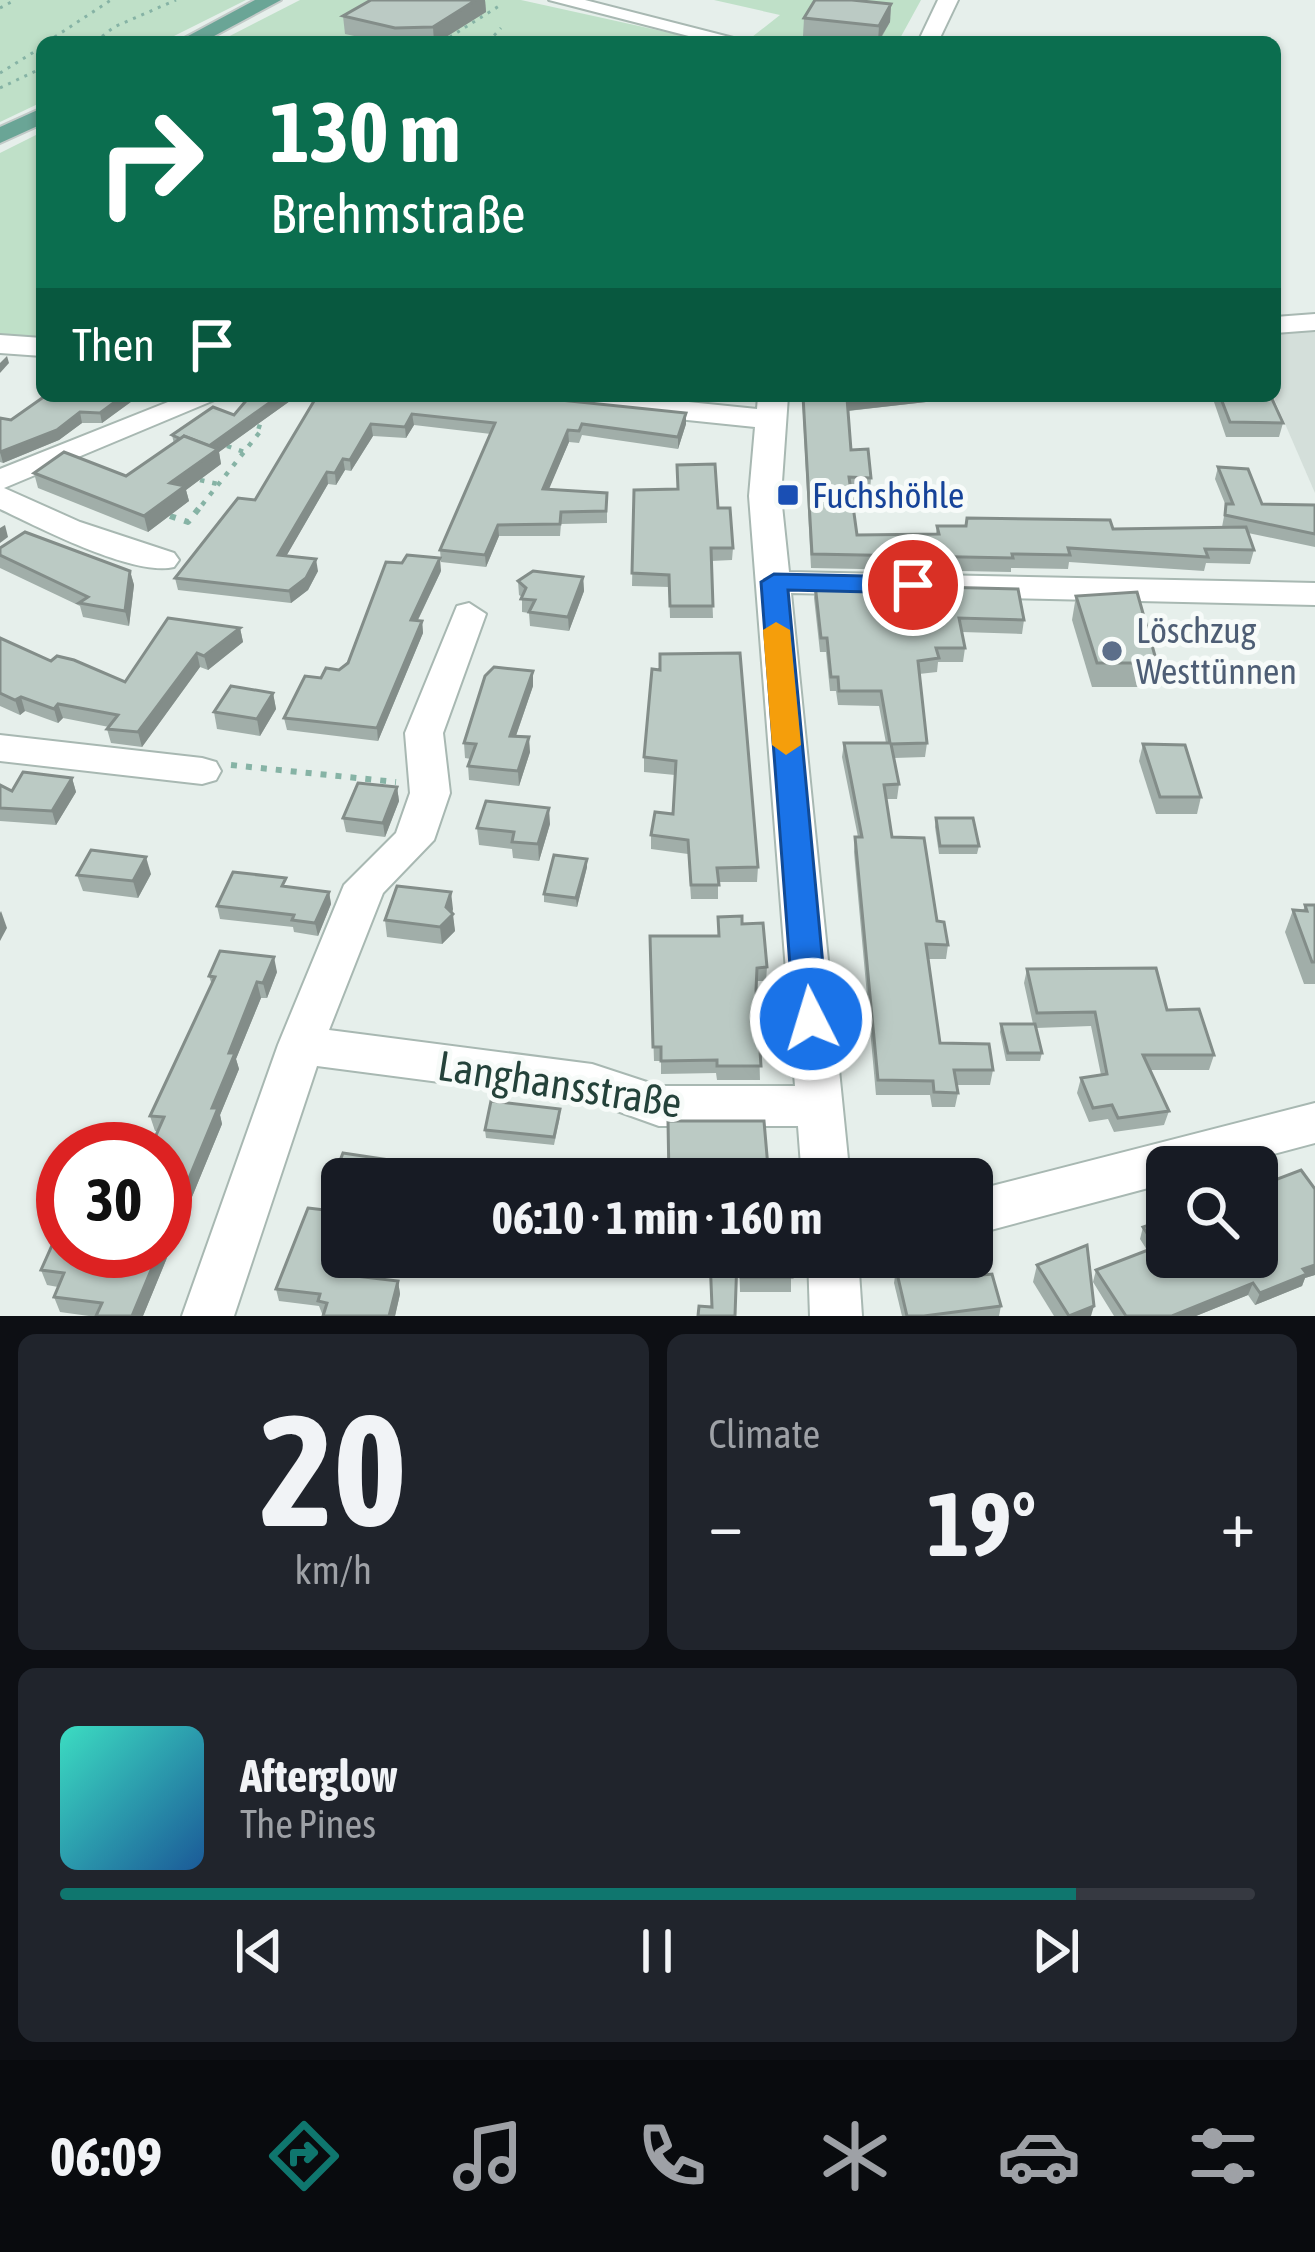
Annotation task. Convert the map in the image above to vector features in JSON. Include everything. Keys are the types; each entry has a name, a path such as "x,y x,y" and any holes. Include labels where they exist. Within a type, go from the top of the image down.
{"main road":[{"path":"200,36 272,0"},
{"path":"0,136 36,118"}],"street":[{"path":"559,0 714,36"},
{"path":"931,36 948,0"},
{"path":"1281,325 1315,322"},
{"path":"0,344 36,347"},
{"path":"0,480 198,402"},
{"path":"666,402 770,407 764,475 824,1158"},
{"path":"0,497 68,529 162,560"},
{"path":"774,582 1315,594"},
{"path":"208,1316 301,1045 365,885 414,840 430,785 424,733 469,614"},
{"path":"0,748 202,771"},
{"name":"Langhansstraße","path":"301,1045 592,1083 659,1106 819,1106"},
{"path":"993,1207 1315,1123"},
{"path":"834,1278 836,1316"}],"path":[{"path":"0,8 15,0"},
{"path":"57,36 111,0"},
{"path":"103,36 176,0"},
{"path":"452,36 499,6"},
{"path":"494,36 501,28"},
{"path":"0,74 36,50"},
{"path":"0,88 36,71"},
{"path":"170,515 188,522 263,428 203,402"},
{"path":"227,446 244,452"},
{"path":"200,479 218,484"},
{"path":"202,771 231,764 430,785"}],"shaded area":[{"path":"1315,328 1315,493 1276,402 1281,402 1281,331"}],"green space":[{"path":"0,0 246,0 174,36 36,36 36,105 0,122"},
{"path":"300,0 521,0 684,36 230,36"},
{"path":"714,0 921,0 901,36 753,36 780,15"},
{"path":"36,135 36,339 0,336 0,153"}],"building":[{"path":"371,0 476,0 433,27 395,28 343,16"},
{"path":"815,0 891,4 879,26 804,18"},
{"path":"36,402 115,402 100,413 80,412 57,430 0,452 0,418 11,420"},
{"path":"245,402 271,402 209,446 172,435 213,407 234,415"},
{"path":"313,402 580,402 686,413 678,437 582,424 579,431 568,430 543,489 607,493 606,511 561,512 560,524 498,525 485,555 440,550 495,423 412,414 405,427 371,424 350,460 343,459 335,473 327,472 278,555 316,559 306,578 289,591 175,578 238,498 255,500"},
{"path":"803,402 847,402 851,450 868,449 871,478 849,477 857,535 939,534 937,526 966,526 967,518 1110,520 1113,529 1246,527 1254,550 1205,549 1208,557 1068,548 1070,555 1012,554 1013,558 812,554"},
{"path":"1222,402 1273,402 1283,423 1230,422"},
{"path":"184,436 218,449 170,483 185,486 144,516 34,473 64,452 126,476"},
{"path":"715,464 718,508 730,508 733,548 711,548 713,606 670,606 669,575 632,573 634,490 678,489 677,465"},
{"path":"1218,467 1248,469 1262,504 1315,505 1315,534 1225,515 1226,504 1233,504"},
{"path":"25,532 130,571 125,611 79,603 88,597 0,555 0,548"},
{"path":"407,555 440,558 411,620 422,621 377,728 284,718 305,676 321,678 326,668 339,670 348,663 386,562 402,563"},
{"path":"533,571 583,577 568,617 529,612 535,600 521,599 526,588 518,581"},
{"path":"815,584 1018,589 1024,620 959,618 965,648 936,648 939,658 918,661 927,743 891,744 899,784 884,785 892,837 924,838 937,921 944,922 948,945 926,944 940,1043 989,1044 993,1070 954,1070 958,1093 934,1092 933,1081 878,1080 855,837 862,837 844,743 890,743 881,691 839,691 838,677 831,677"},
{"path":"1137,592 1157,663 1097,663 1076,596"},
{"path":"168,618 240,628 204,656 197,653 138,732 107,729 118,715 58,704 54,709 0,693 0,638 51,661 57,656 74,660 125,682"},
{"path":"740,653 758,867 717,868 719,885 691,885 688,840 651,835 655,812 673,814 676,761 644,757 652,669 660,670 660,654"},
{"path":"494,667 533,671 510,736 529,737 518,771 468,766 476,744 464,743 485,676"},
{"path":"231,686 273,693 257,719 214,712"},
{"path":"1143,744 1185,745 1201,797 1160,797"},
{"path":"23,772 72,778 52,811 0,808 0,785 12,791"},
{"path":"358,783 397,787 383,823 343,818"},
{"path":"486,801 549,808 538,844 512,842 514,832 477,828"},
{"path":"936,818 973,818 979,846 940,846"},
{"path":"91,850 146,857 133,881 77,875"},
{"path":"554,855 587,859 576,898 544,894"},
{"path":"233,872 286,878 282,886 329,892 315,923 292,920 294,915 217,906"},
{"path":"397,886 451,892 446,907 453,914 440,927 385,920"},
{"path":"1305,905 1315,905 1315,962 1293,910 1307,911"},
{"path":"742,916 742,924 763,923 767,967 757,968 756,990 761,1066 717,1066 717,1060 661,1061 661,1047 653,1047 650,936 719,936 718,917"},
{"path":"220,951 274,957 263,983 257,982 229,1053 235,1053 192,1171 192,1122 162,1122 164,1117 150,1116 215,977 209,976"},
{"path":"1156,968 1167,1010 1199,1009 1214,1055 1143,1055 1169,1111 1118,1118 1112,1105 1093,1108 1081,1078 1107,1074 1095,1012 1037,1013 1027,969"},
{"path":"1001,1024 1035,1024 1042,1053 1008,1053"},
{"path":"491,1101 560,1109 554,1137 485,1130"},
{"path":"668,1121 764,1121 767,1158 669,1158"},
{"path":"1301,1170 1315,1189 1315,1265 1303,1269 1307,1274 1260,1293 1253,1283 1172,1316 1126,1316 1096,1270 1146,1251 1146,1278 1278,1278 1278,1179"},
{"path":"308,1208 321,1210 321,1278 398,1281 389,1316 323,1316 327,1303 318,1301 320,1294 276,1289"},
{"path":"1087,1245 1094,1306 1069,1316 1037,1265"},
{"path":"62,1278 148,1278 132,1316 96,1316 102,1303 54,1297"},
{"path":"711,1278 736,1278 735,1316 698,1316 699,1306 712,1307"},
{"path":"898,1278 993,1278 1001,1306 924,1316 907,1316"}],"slow traffic":[{"path":"776,630 786,745"}],"place":[{"name":"Fuchshöhle","path":"788,495"},
{"name":"Löschzug Westtünnen","path":"1112,651"}],"route":[{"path":"811,1019 774,582 913,585"}]}
